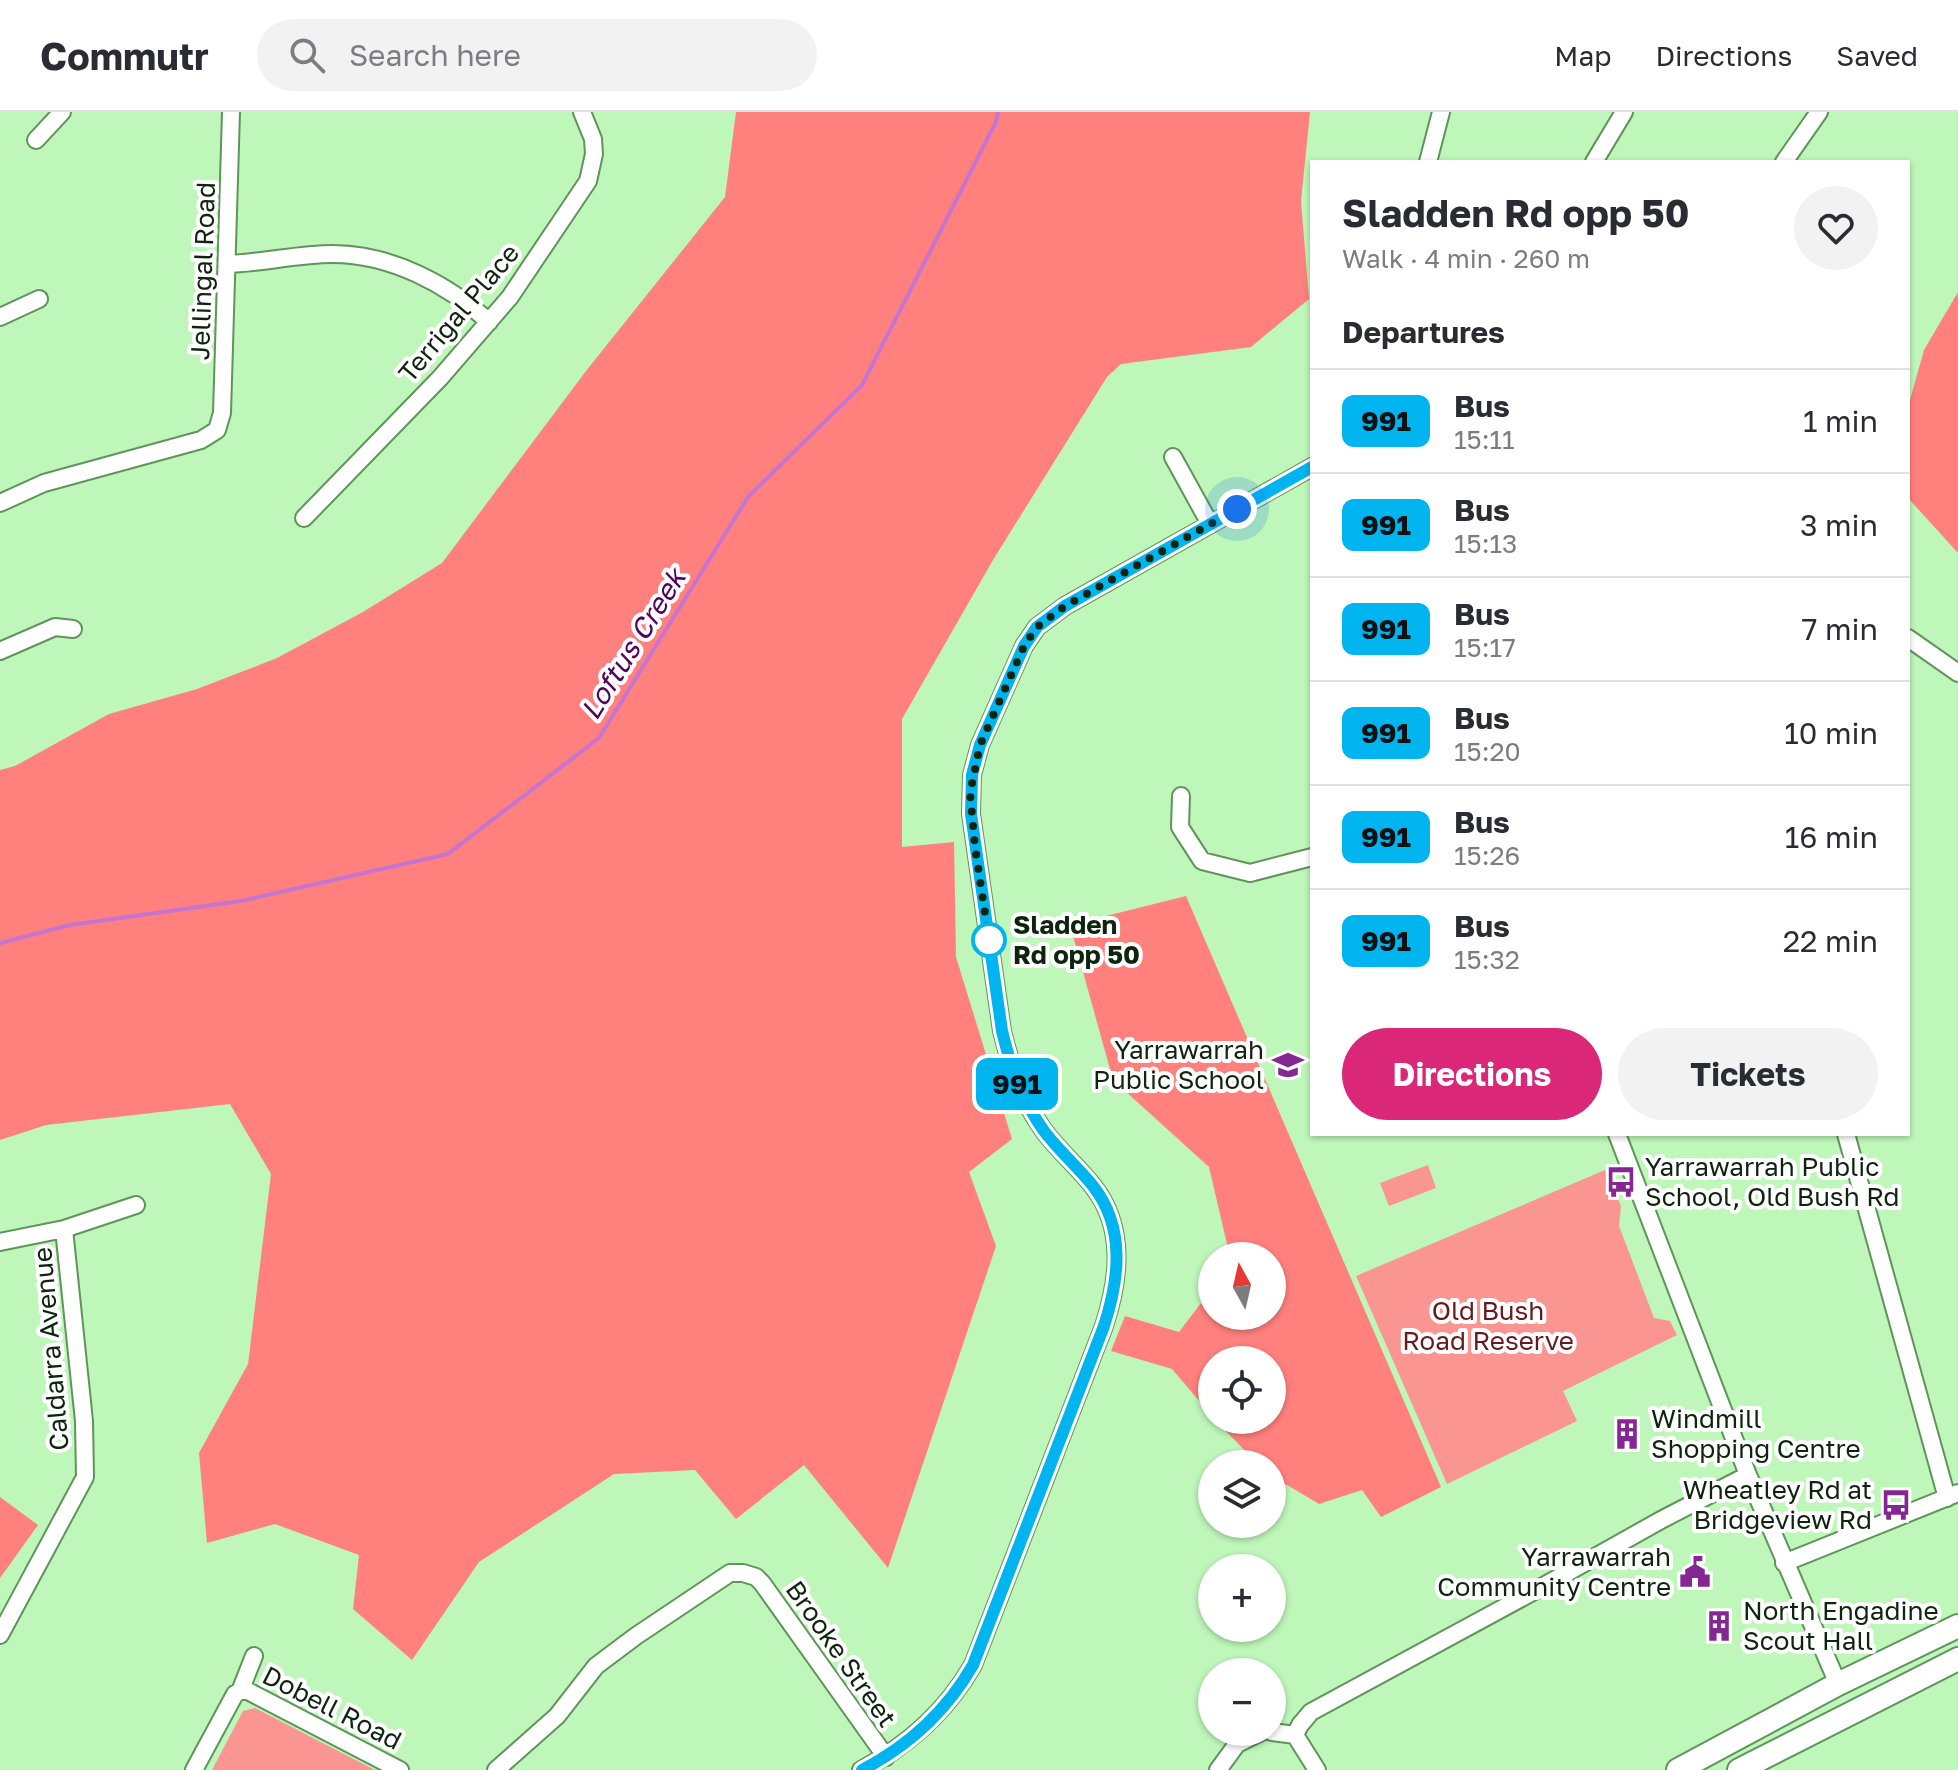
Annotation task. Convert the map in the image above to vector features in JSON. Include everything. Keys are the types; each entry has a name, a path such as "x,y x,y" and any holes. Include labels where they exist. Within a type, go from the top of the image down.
{"highway":[{"path":"1678,1770 1838,1684 1958,1626"},
{"path":"1838,1684 1856,1689 1867,1687 1958,1642"},
{"path":"1739,1770 1958,1659"},
{"path":"1797,1739 1826,1705 1838,1684"}],"street":[{"path":"36,140 62,112"},
{"name":"Jellingal Road","path":"0,503 44,483 201,440 217,430 222,413 231,112"},
{"name":"Terrigal Place","path":"304,518 440,378 510,297 588,181 594,154 593,139 582,112"},
{"path":"1429,160 1441,112"},
{"path":"1595,160 1624,112"},
{"path":"1785,160 1819,112"},
{"path":"227,264 332,254 378,260 398,266 466,300 489,322"},
{"path":"0,317 39,299"},
{"path":"1173,457 1210,524"},
{"path":"861,1770 912,1739 935,1718 973,1665 1104,1326 1113,1300 1117,1269 1117,1242 1102,1202 1095,1189 1046,1134 1031,1112 1009,1060 1002,1031 971,814 972,775 980,745 1010,671 1037,627 1065,606 1310,468"},
{"path":"0,651 55,627 73,629"},
{"path":"1910,639 1958,673"},
{"path":"1181,796 1180,827 1202,861 1250,873 1310,858"},
{"path":"1618,1136 1748,1475 1838,1684"},
{"path":"1784,1563 1953,1496 1847,1136"},
{"path":"0,1242 64,1229 136,1205"},
{"name":"Caldarra Avenue","path":"0,1635 85,1477 84,1421 64,1229"},
{"path":"1295,1735 1311,1712 1748,1475"},
{"name":"Brooke Street","path":"496,1770 557,1716 596,1666 730,1573 756,1577 762,1583 886,1757"},
{"name":"Dobell Road","path":"194,1770 227,1708 241,1689 254,1656"},
{"name":"Dobell Road","path":"241,1689 252,1691 400,1770"},
{"path":"1286,1734 1295,1735"},
{"path":"1295,1735 1317,1770"},
{"path":"1218,1770 1236,1746"}],"green space":[{"path":"1428,1165 1436,1188 1389,1206 1380,1183"},
{"name":"Old Bush Road Reserve","path":"1605,1170 1621,1206 1619,1226 1654,1318 1670,1321 1677,1335 1563,1391 1577,1421 1447,1484 1356,1276"},
{"path":"255,1708 375,1770 212,1770 243,1711"}],"shaded area":[{"path":"736,112 1310,112 1301,201 1309,299 1251,347 1121,364 1107,377 993,560 902,719 902,847 954,842 956,957 1012,1139 969,1172 996,1246 888,1568 804,1465 736,1519 695,1470 614,1474 479,1562 412,1660 353,1609 359,1555 275,1524 207,1543 199,1453 248,1364 271,1174 230,1104 46,1125 0,1140 0,770 15,766 109,714 197,689 277,658 363,612 442,563 586,371 725,197"},
{"path":"1958,292 1958,553 1910,500 1910,400 1924,350"},
{"path":"1186,896 1441,1487 1381,1517 1362,1490 1319,1504 1286,1484 1286,1450 1244,1450 1229,1434 1286,1434 1286,1346 1198,1346 1198,1400 1172,1369 1111,1351 1125,1316 1179,1332 1198,1307 1198,1330 1286,1330 1286,1242 1227,1242 1209,1167 1113,1080 1070,925"},
{"path":"0,1497 38,1525 0,1578"}],"waterway":[{"name":"Loftus Creek","path":"0,943 70,925 241,901 448,854 599,738 748,497 862,385 996,122 998,112"}],"bus line":[{"name":"991","path":"862,1770 912,1739 935,1718 973,1665 1104,1326 1113,1300 1117,1269 1117,1242 1109,1215 1095,1189 1046,1134 1031,1112 1009,1060 1002,1031 971,814 972,775 980,745 1010,671 1037,627 1065,606 1310,468"}],"place":[{"name":"Sladden Rd opp 50","path":"989,940"},
{"name":"Yarrawarrah Public School","path":"1288,1065"},
{"name":"Yarrawarrah Public School, Old Bush Rd","path":"1621,1182"},
{"name":"Windmill Shopping Centre","path":"1627,1434"},
{"name":"Wheatley Rd at Bridgeview Rd","path":"1896,1505"},
{"name":"Yarrawarrah Community Centre","path":"1695,1572"},
{"name":"North Engadine Scout Hall","path":"1719,1626"}],"route":[{"path":"989,940 971,814 972,775 980,745 1010,671 1024,646 1037,627 1065,606 1237,509"}]}
